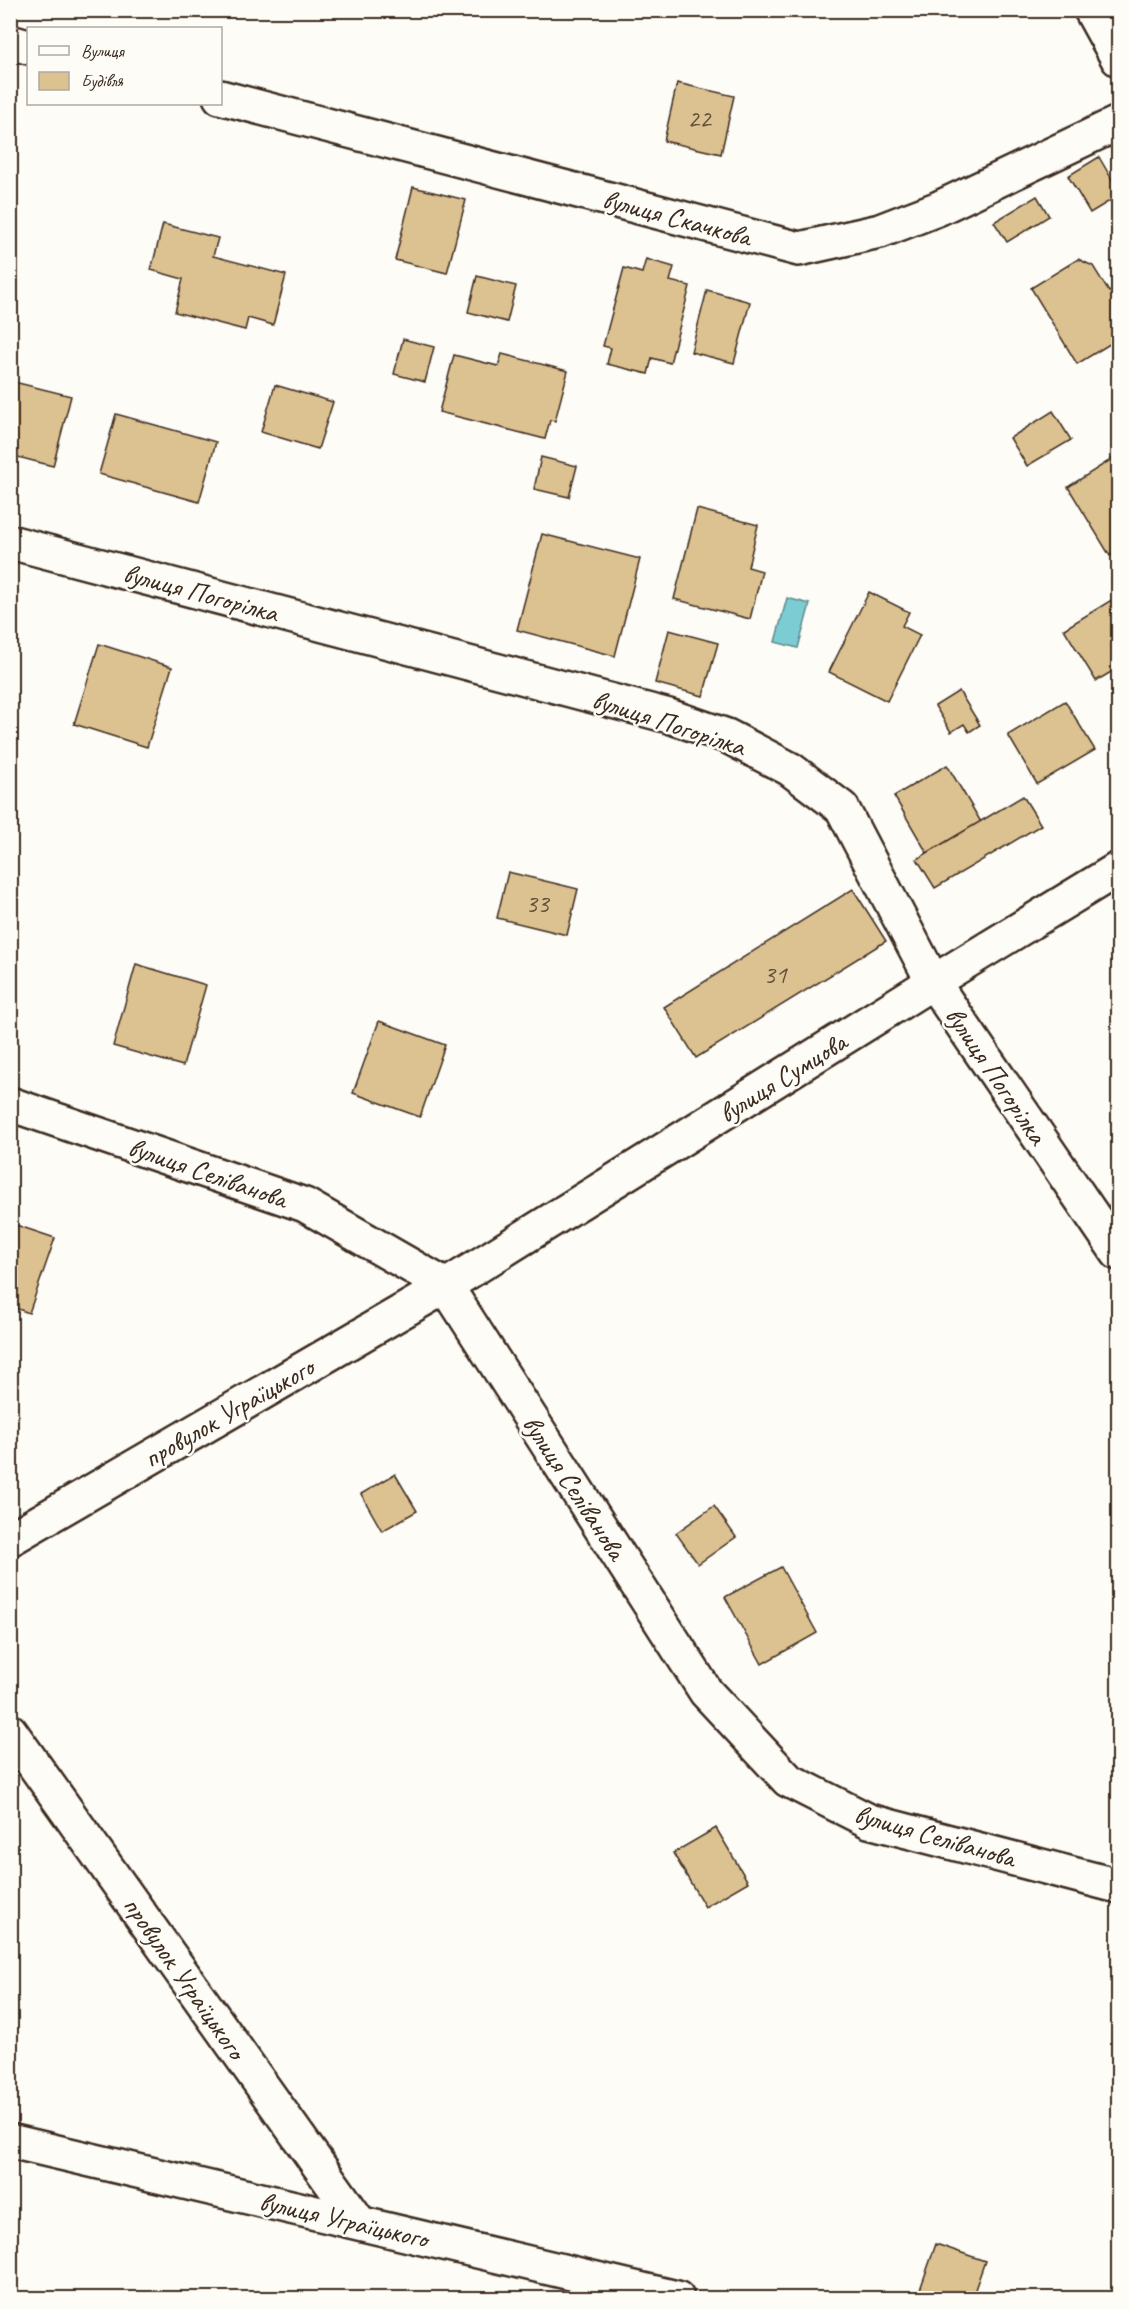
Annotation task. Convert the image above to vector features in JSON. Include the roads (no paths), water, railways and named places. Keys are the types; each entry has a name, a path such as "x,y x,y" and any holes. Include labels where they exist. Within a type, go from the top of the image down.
{"street":[{"path":"1091,10 1119,59"},
{"path":"10,42 27,46"},
{"name":"вулиця Скачкова","path":"222,98 799,249 880,231 937,209 1118,124"},
{"name":"вулиця Погорілка","path":"10,542 657,713 727,736 790,768 842,808 933,982 1119,1252"},
{"name":"вулиця Сумцова","path":"446,1286 933,982 1119,870"},
{"name":"вулиця Селіванова","path":"10,1104 305,1205 446,1286 706,1692 788,1780 868,1821 1119,1886"},
{"name":"провулок Уграїцького","path":"10,1539 446,1286"},
{"name":"провулок Уграїцького","path":"10,1731 359,2222"},
{"name":"вулиця Уграїцького","path":"10,2141 677,2298"}],"water":[{"path":"787,598 810,604 798,648 775,642"}]}
